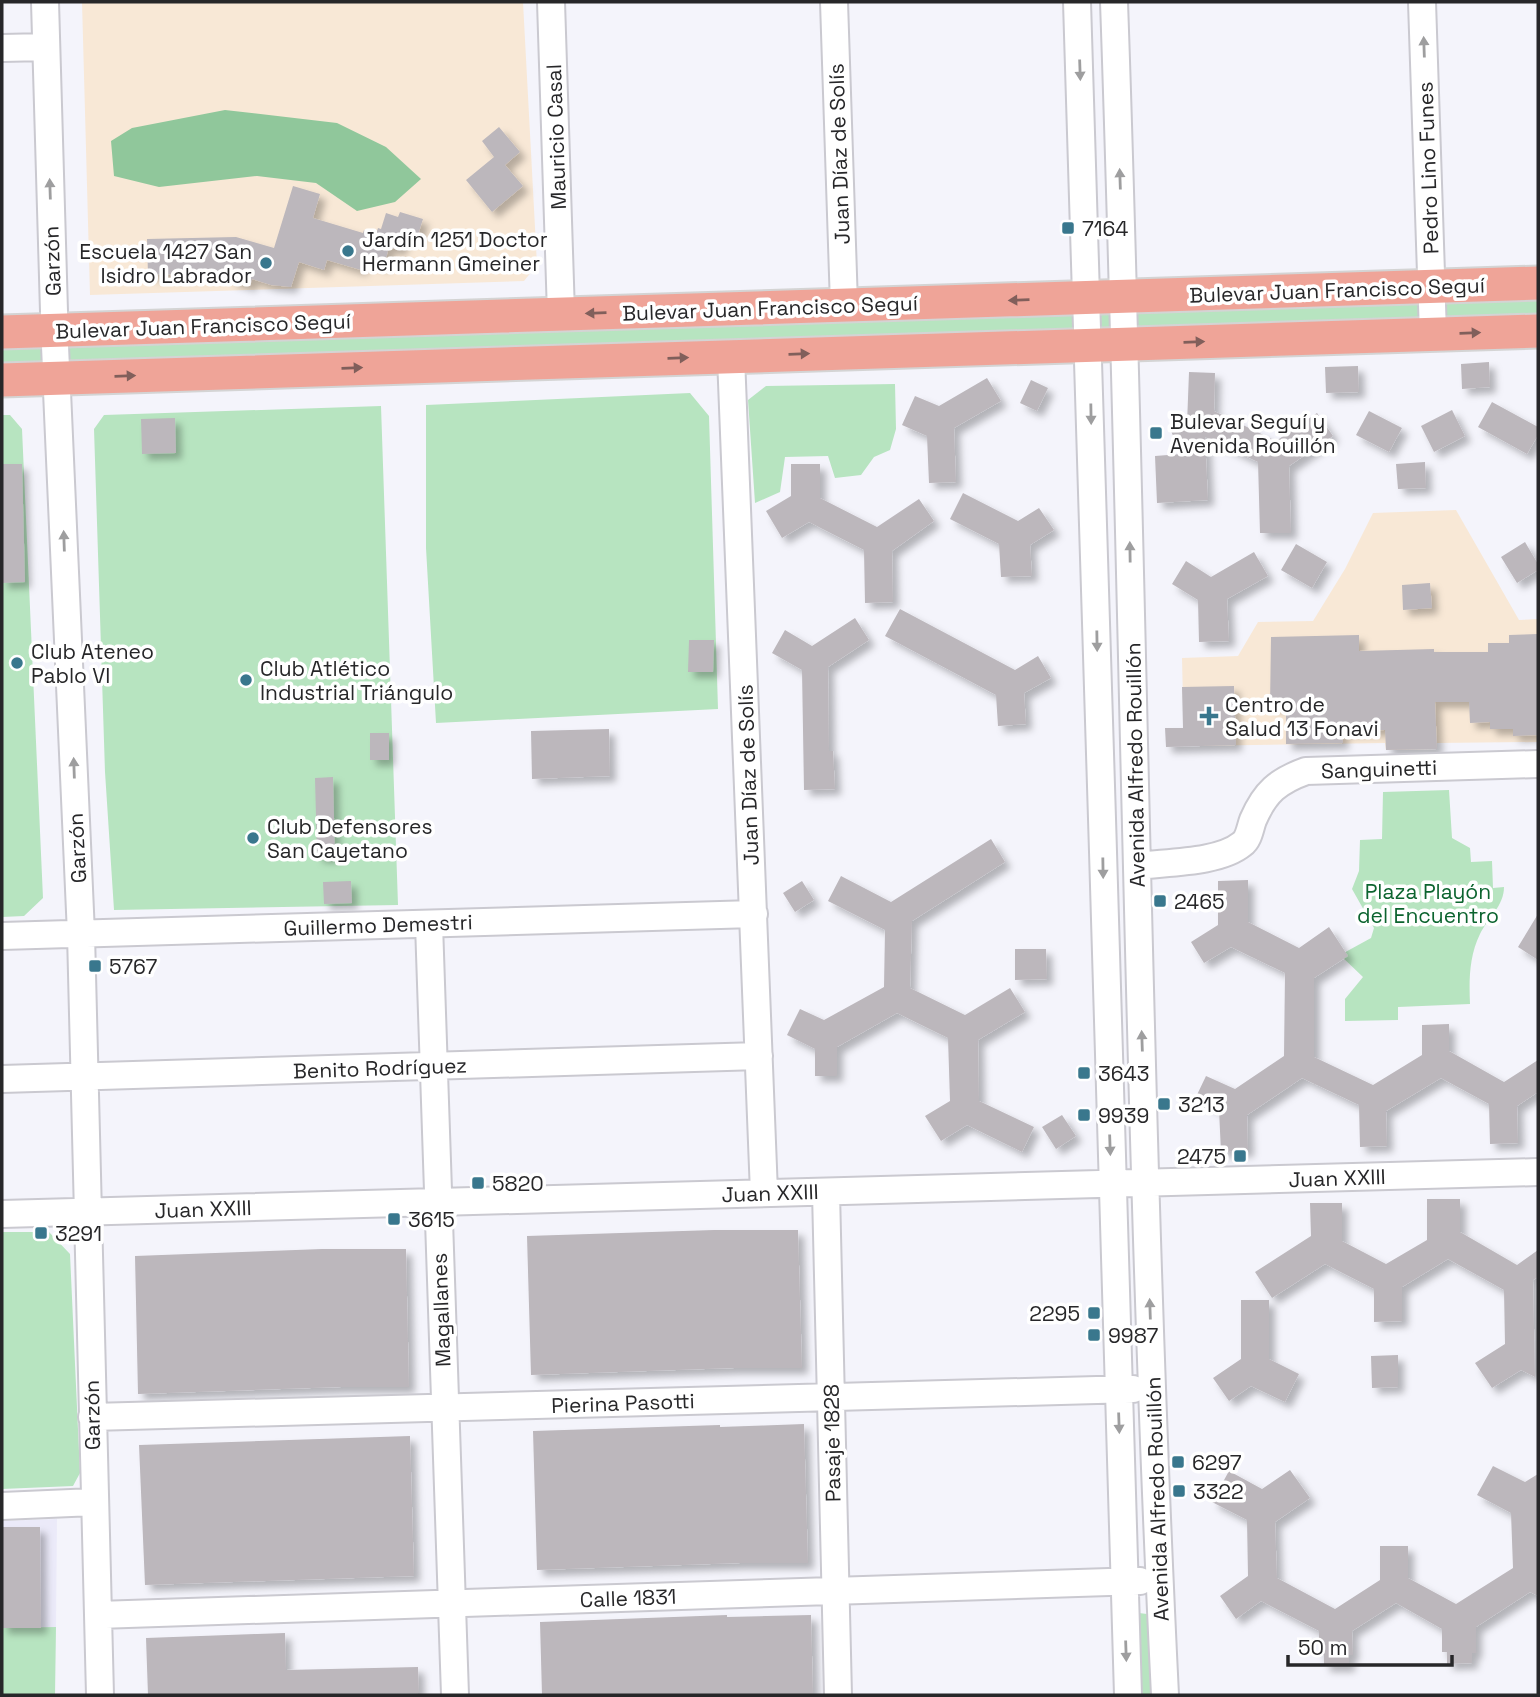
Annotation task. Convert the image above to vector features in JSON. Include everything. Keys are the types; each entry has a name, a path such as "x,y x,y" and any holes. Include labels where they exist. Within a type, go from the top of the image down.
{"main road":[{"name":"Bulevar Juan Francisco Seguí","path":"2,332 1538,283"},
{"path":"2,380 1538,331"}],"street":[{"name":"Garzón","path":"45,2 55,330 81,934 100,1695"},
{"name":"Mauricio Casal","path":"551,2 561,314"},
{"name":"Juan Díaz de Solís","path":"835,2 844,305"},
{"name":"Avenida Alfredo Rouillón","path":"1077,2 1128,1695"},
{"name":"Avenida Alfredo Rouillón","path":"1114,2 1126,344 1146,1183 1165,1695"},
{"name":"Pedro Lino Funes","path":"1422,2 1433,334"},
{"path":"2,48 46,47"},
{"name":"Juan Díaz de Solís","path":"731,357 764,1194"},
{"name":"Sanguinetti","path":"1138,866 1230,852 1245,842 1265,797 1283,779 1306,771 1538,764"},
{"name":"Guillermo Demestri","path":"2,936 754,914"},
{"name":"Magallanes","path":"429,924 455,1695"},
{"name":"Benito Rodríguez","path":"2,1079 759,1056"},
{"name":"Juan XXIII","path":"2,1214 1538,1172"},
{"name":"Pasaje 1828","path":"826,1192 838,1695"},
{"name":"Pierina Pasotti","path":"92,1417 1153,1388"},
{"path":"2,1506 94,1502"},
{"name":"Calle 1831","path":"97,1615 1159,1581"}],"shaded area":[{"path":"82,2 523,2 537,265 524,281 90,295"},
{"path":"1456,510 1519,620 1538,619 1538,742 1437,743 1437,749 1386,750 1385,743 1184,746 1182,658 1238,656 1258,622 1313,621 1345,569 1373,513"},
{"path":"57,1519 56,1627 2,1628 2,1521"}],"green space":[{"path":"225,110 337,123 386,147 421,179 395,202 357,211 316,183 257,176 159,187 114,176 111,141 132,128"},
{"path":"1538,283 1538,331 2,380 2,332"},
{"path":"895,384 896,429 890,450 874,457 861,475 835,478 828,456 785,457 780,492 755,503 748,400 766,386"},
{"path":"690,393 709,416 718,709 436,723 426,548 426,405"},
{"path":"381,406 398,905 114,910 105,772 94,429 104,415"},
{"name":"Club Ateneo Pablo VI","path":"2,415 10,415 22,429 43,898 24,916 2,917"},
{"name":"Plaza Playón del Encuentro","path":"1449,790 1452,838 1470,848 1471,862 1492,861 1493,888 1504,887 1501,900 1480,934 1474,951 1470,1004 1398,1007 1398,1020 1345,1021 1345,999 1363,977 1340,955 1371,938 1374,928 1352,889 1359,871 1360,840 1382,839 1383,792"},
{"path":"2,1232 49,1232 70,1254 80,1473 73,1486 2,1489"},
{"path":"1139,1613 1147,1614 1151,1618 1152,1695 1136,1695 1133,1620"},
{"path":"56,1627 55,1695 2,1695 2,1628"}],"building":[{"path":"499,127 520,152 505,165 523,186 492,212 466,180 494,157 482,141"},
{"path":"293,186 320,194 313,218 363,233 364,230 376,234 378,228 381,229 386,213 398,217 400,212 423,219 417,238 405,234 400,250 389,247 384,266 364,260 361,270 327,260 324,270 299,262 291,287 252,279 250,286 230,280 232,273 148,275 147,239 236,237 274,248"},
{"path":"1489,362 1490,387 1462,389 1461,364"},
{"path":"1358,366 1359,392 1326,393 1325,367"},
{"path":"1189,372 1215,373 1214,411 1276,441 1317,413 1333,436 1289,466 1291,533 1260,533 1258,462 1205,437 1208,500 1157,503 1155,456 1181,454 1171,431 1187,424"},
{"path":"987,378 1001,401 954,428 956,482 929,483 927,436 902,425 915,396 939,406"},
{"path":"1031,380 1048,388 1037,411 1020,403"},
{"path":"1492,402 1538,427 1538,435 1527,454 1478,427"},
{"path":"1452,410 1465,436 1434,452 1421,426"},
{"path":"1369,411 1402,428 1389,452 1356,435"},
{"path":"175,418 176,453 142,454 141,419"},
{"path":"1425,462 1426,488 1398,489 1396,464"},
{"path":"2,464 22,464 25,582 2,583"},
{"path":"791,464 820,464 820,498 877,527 919,499 934,521 892,551 893,602 865,603 864,550 809,522 782,538 766,511 791,496"},
{"path":"963,493 1018,521 1039,508 1054,530 1030,545 1032,576 1001,577 999,544 950,519"},
{"path":"1525,542 1538,564 1538,570 1517,583 1501,557"},
{"path":"1296,544 1327,562 1312,588 1281,570"},
{"path":"1254,552 1268,576 1227,599 1229,641 1199,642 1198,600 1172,584 1186,561 1211,577"},
{"path":"1430,583 1432,608 1403,610 1402,585"},
{"path":"900,609 1015,670 1038,656 1051,678 1024,693 1026,724 998,726 996,695 885,636"},
{"path":"855,618 869,640 828,667 829,751 833,751 835,789 804,790 802,670 772,653 785,630 812,646"},
{"path":"1538,634 1538,735 1513,736 1513,729 1490,729 1490,722 1470,723 1469,702 1435,702 1437,749 1386,750 1385,730 1342,731 1343,743 1286,744 1286,706 1270,706 1271,637 1359,635 1359,651 1434,649 1434,652 1488,652 1488,643 1509,643 1509,635"},
{"path":"689,640 714,640 713,672 688,672"},
{"name":"Centro de Salud 13 Fonavi","path":"1234,686 1236,745 1166,747 1165,728 1183,728 1182,687"},
{"path":"609,729 610,776 532,779 531,731"},
{"path":"370,733 389,733 389,760 370,760"},
{"path":"333,777 335,857 317,857 315,778"},
{"path":"991,839 1005,862 912,921 910,988 965,1015 1010,988 1025,1012 978,1040 979,1101 1034,1127 1022,1152 967,1125 941,1141 925,1116 950,1101 948,1038 897,1013 837,1047 837,1076 815,1076 815,1049 787,1035 800,1009 824,1020 884,987 885,930 828,901 841,876 891,902"},
{"path":"1248,880 1248,922 1299,948 1329,927 1348,956 1314,978 1314,1057 1373,1085 1422,1055 1422,1025 1449,1024 1449,1051 1504,1082 1538,1060 1538,1092 1517,1106 1518,1143 1490,1144 1489,1104 1441,1078 1386,1111 1387,1146 1360,1147 1359,1105 1302,1078 1247,1115 1248,1151 1221,1152 1219,1110 1195,1099 1206,1076 1235,1089 1284,1056 1285,973 1231,947 1204,963 1191,942 1218,925 1218,881"},
{"path":"351,881 352,903 324,904 323,882"},
{"path":"802,881 814,900 795,912 783,893"},
{"path":"1538,914 1538,960 1518,947"},
{"path":"1015,949 1046,949 1047,979 1015,980"},
{"path":"1062,1115 1076,1136 1056,1149 1042,1127"},
{"path":"1427,1199 1460,1199 1460,1232 1517,1265 1538,1250 1538,1277 1533,1280 1535,1377 1521,1370 1492,1388 1475,1363 1505,1344 1504,1290 1448,1259 1402,1287 1402,1321 1374,1322 1374,1289 1325,1264 1272,1298 1255,1272 1311,1236 1310,1203 1342,1203 1342,1241 1386,1264 1427,1240"},
{"path":"798,1230 802,1368 531,1375 527,1236"},
{"path":"322,1249 406,1249 409,1387 138,1394 135,1256"},
{"path":"1241,1300 1269,1300 1269,1359 1299,1374 1285,1402 1251,1386 1229,1401 1213,1378 1241,1359"},
{"path":"1398,1355 1398,1387 1372,1388 1371,1356"},
{"path":"804,1424 808,1563 537,1570 533,1431"},
{"path":"410,1436 414,1576 145,1585 139,1445"},
{"path":"1493,1466 1525,1482 1538,1474 1538,1596 1530,1592 1476,1627 1476,1653 1472,1653 1472,1663 1447,1664 1447,1652 1442,1652 1442,1629 1396,1603 1352,1631 1353,1655 1349,1655 1349,1666 1324,1666 1324,1655 1319,1655 1319,1631 1261,1601 1236,1619 1220,1596 1248,1576 1247,1520 1212,1502 1229,1471 1262,1489 1290,1470 1310,1498 1275,1522 1277,1578 1335,1609 1380,1580 1380,1546 1408,1546 1408,1578 1456,1604 1513,1568 1511,1513 1477,1495"},
{"path":"2,1527 40,1527 41,1628 2,1628"},
{"path":"727,1615 811,1615 813,1695 542,1695 540,1622"},
{"path":"285,1633 286,1670 418,1667 419,1693 148,1695 146,1638"}],"place":[{"name":"7164","path":"1068,228"},
{"name":"Jardín 1251 Doctor Hermann Gmeiner","path":"348,251"},
{"name":"Escuela 1427 San Isidro Labrador","path":"266,263"},
{"name":"Bulevar Seguí y Avenida Rouillón","path":"1156,433"},
{"name":"Club Ateneo Pablo VI","path":"17,663"},
{"name":"Club Atlético Industrial Triángulo","path":"246,680"},
{"name":"Centro de Salud 13 Fonavi","path":"1209,716"},
{"name":"Club Defensores San Cayetano","path":"253,838"},
{"name":"2465","path":"1160,901"},
{"name":"5767","path":"95,966"},
{"name":"3643","path":"1084,1073"},
{"name":"3213","path":"1164,1104"},
{"name":"9939","path":"1084,1115"},
{"name":"2475","path":"1240,1156"},
{"name":"5820","path":"478,1183"},
{"name":"3615","path":"394,1219"},
{"name":"3291","path":"41,1233"},
{"name":"2295","path":"1094,1313"},
{"name":"9987","path":"1094,1335"},
{"name":"6297","path":"1178,1462"},
{"name":"3322","path":"1179,1491"}]}
